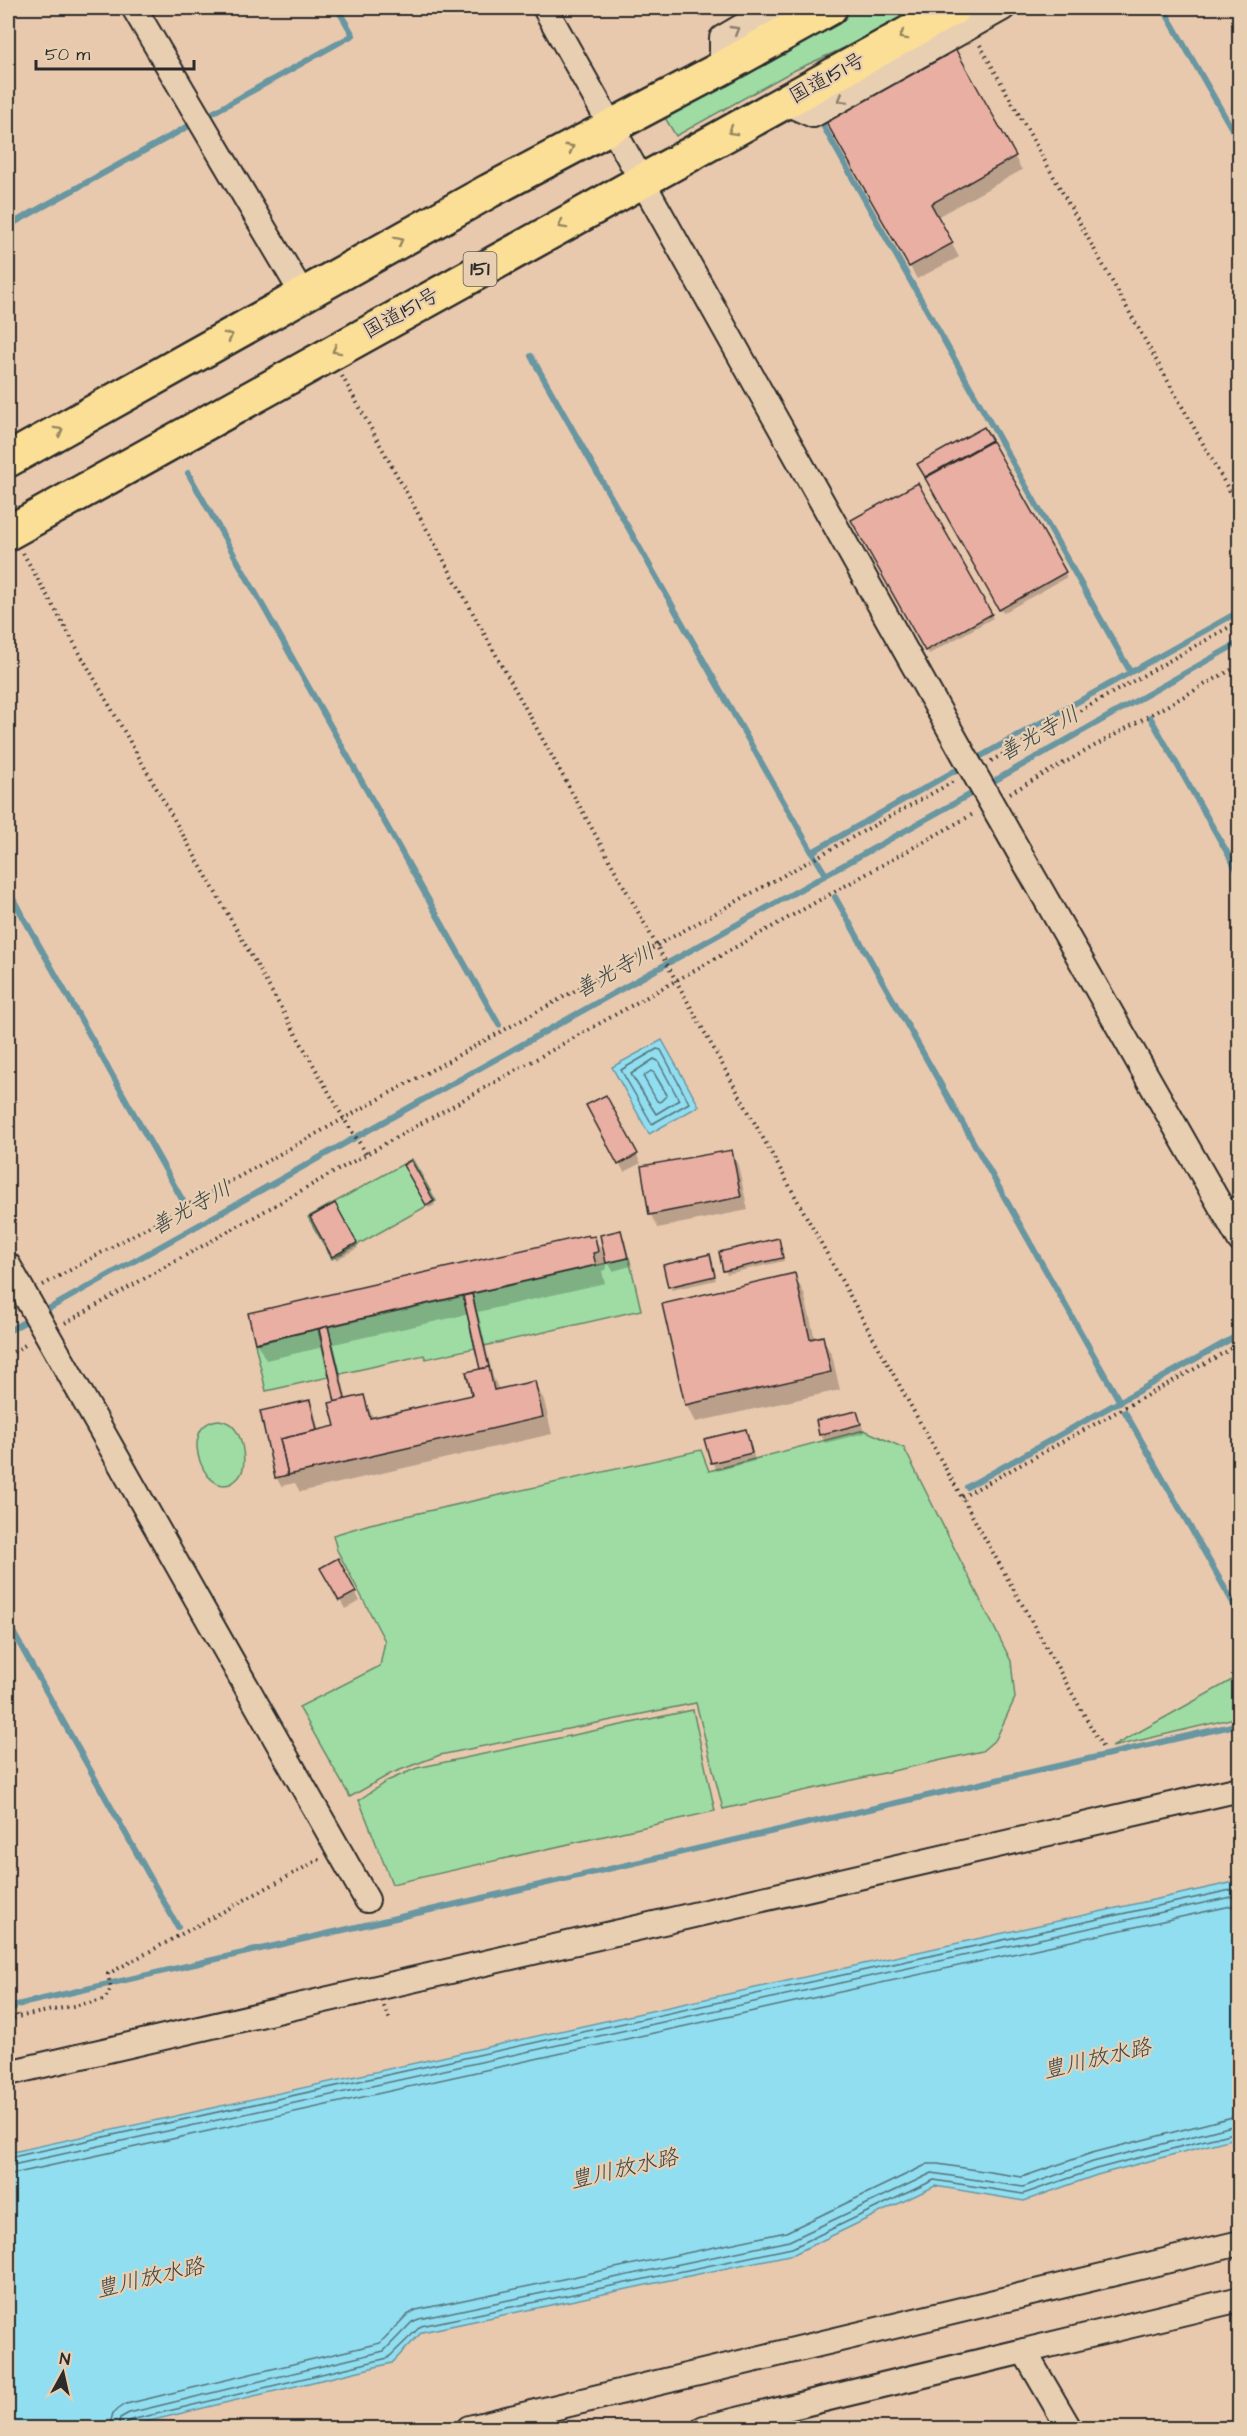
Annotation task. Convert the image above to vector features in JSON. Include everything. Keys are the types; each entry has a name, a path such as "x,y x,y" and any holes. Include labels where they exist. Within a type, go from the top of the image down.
{"highway":[{"path":"8,460 303,295 830,8"},
{"name":"国道151号","path":"9,532 784,102 961,17"}],"street":[{"path":"134,8 303,295"},
{"path":"545,8 1239,1240"},
{"path":"722,68 722,38 774,8"},
{"path":"961,17 1003,8"},
{"path":"8,1265 21,1303 45,1331 367,1900"},
{"path":"8,2073 1239,1789"},
{"path":"469,2428 1239,2243"},
{"path":"704,2428 1239,2299"},
{"path":"1024,2351 1069,2428"}],"path":[{"path":"961,17 1239,510"},
{"path":"329,353 1104,1750"},
{"path":"9,532 344,1119 366,1153"},
{"path":"8,1355 45,1331 677,980 983,787 1239,621"},
{"path":"21,1303 344,1119 657,947 983,787 1239,665"},
{"path":"962,1497 1239,1344"},
{"path":"8,2021 17,2017 104,2000 111,1989 108,1974 339,1849"},
{"path":"8,1992 17,2017"}],"green space":[{"path":"839,8 919,8 855,43 791,72 676,136 659,108"},
{"path":"412,1159 436,1201 332,1259 308,1217"},
{"path":"629,1258 641,1310 484,1346 472,1294"},
{"path":"463,1296 475,1348 426,1359 424,1355 340,1374 328,1327"},
{"path":"318,1329 329,1377 266,1391 255,1344"},
{"path":"219,1420 232,1425 235,1429 240,1439 244,1460 239,1477 228,1484 217,1483 207,1475 197,1449 198,1435 205,1425"},
{"path":"864,1430 904,1448 1011,1661 1015,1698 996,1739 982,1751 723,1809 696,1703 440,1755 392,1773 350,1797 299,1707 380,1666 385,1641 337,1550 333,1535 370,1524 701,1450 709,1471"},
{"path":"1239,1676 1239,1717 1112,1747"},
{"path":"693,1710 715,1811 392,1884 359,1800 387,1781 417,1768"}],"water":[{"path":"662,1040 699,1106 649,1134 612,1067"},
{"name":"豊川放水路","path":"1239,1881 1239,2137 1097,2175 1024,2201 935,2186 794,2254 422,2332 392,2363 120,2428 8,2428 8,2153"}],"building":[{"path":"956,50 1016,156 931,204 953,243 909,267 825,120 901,77 902,80"},
{"path":"984,427 992,440 925,477 917,464"},
{"path":"992,441 1066,572 999,610 925,478"},
{"path":"918,483 992,614 925,651 851,520"},
{"path":"606,1095 638,1154 618,1165 586,1105"},
{"path":"732,1150 741,1197 649,1215 641,1166"},
{"path":"411,1160 434,1201 426,1205 403,1165"},
{"path":"335,1203 357,1243 332,1257 310,1217"},
{"path":"621,1230 628,1258 606,1263 600,1235"},
{"path":"588,1235 589,1237 595,1236 598,1252 593,1253 596,1265 255,1343 248,1313"},
{"path":"779,1238 783,1258 723,1271 719,1252"},
{"path":"710,1254 715,1276 668,1287 663,1265"},
{"path":"795,1273 810,1339 823,1336 831,1372 685,1405 662,1304"},
{"path":"472,1294 489,1367 480,1369 463,1296"},
{"path":"328,1326 345,1399 335,1402 319,1329"},
{"path":"489,1367 494,1390 535,1381 543,1417 288,1475 280,1439 335,1426 329,1403 364,1395 370,1418 472,1395 466,1372"},
{"path":"310,1400 317,1430 280,1439 288,1475 275,1478 260,1411"},
{"path":"857,1411 861,1424 819,1435 816,1420"},
{"path":"746,1429 752,1453 711,1463 704,1439"},
{"path":"338,1558 356,1592 339,1601 320,1568"}],"waterway":[{"path":"205,117 353,35 337,8"},
{"path":"1163,8 1240,143"},
{"path":"8,226 196,122"},
{"path":"821,122 1130,671"},
{"path":"531,356 812,852"},
{"path":"188,473 499,1025"},
{"path":"974,760 1240,611"},
{"name":"善光寺川","path":"987,785 1240,642"},
{"path":"1150,717 1240,875"},
{"path":"826,875 812,852 965,765"},
{"name":"善光寺川","path":"41,1313 978,790"},
{"path":"8,890 183,1201"},
{"path":"835,897 1120,1402"},
{"name":"善光寺川","path":"8,1331 32,1318"},
{"path":"967,1487 1240,1334"},
{"path":"1125,1412 1240,1615"},
{"path":"8,1623 178,1927"},
{"path":"8,2007 1240,1724"}]}
